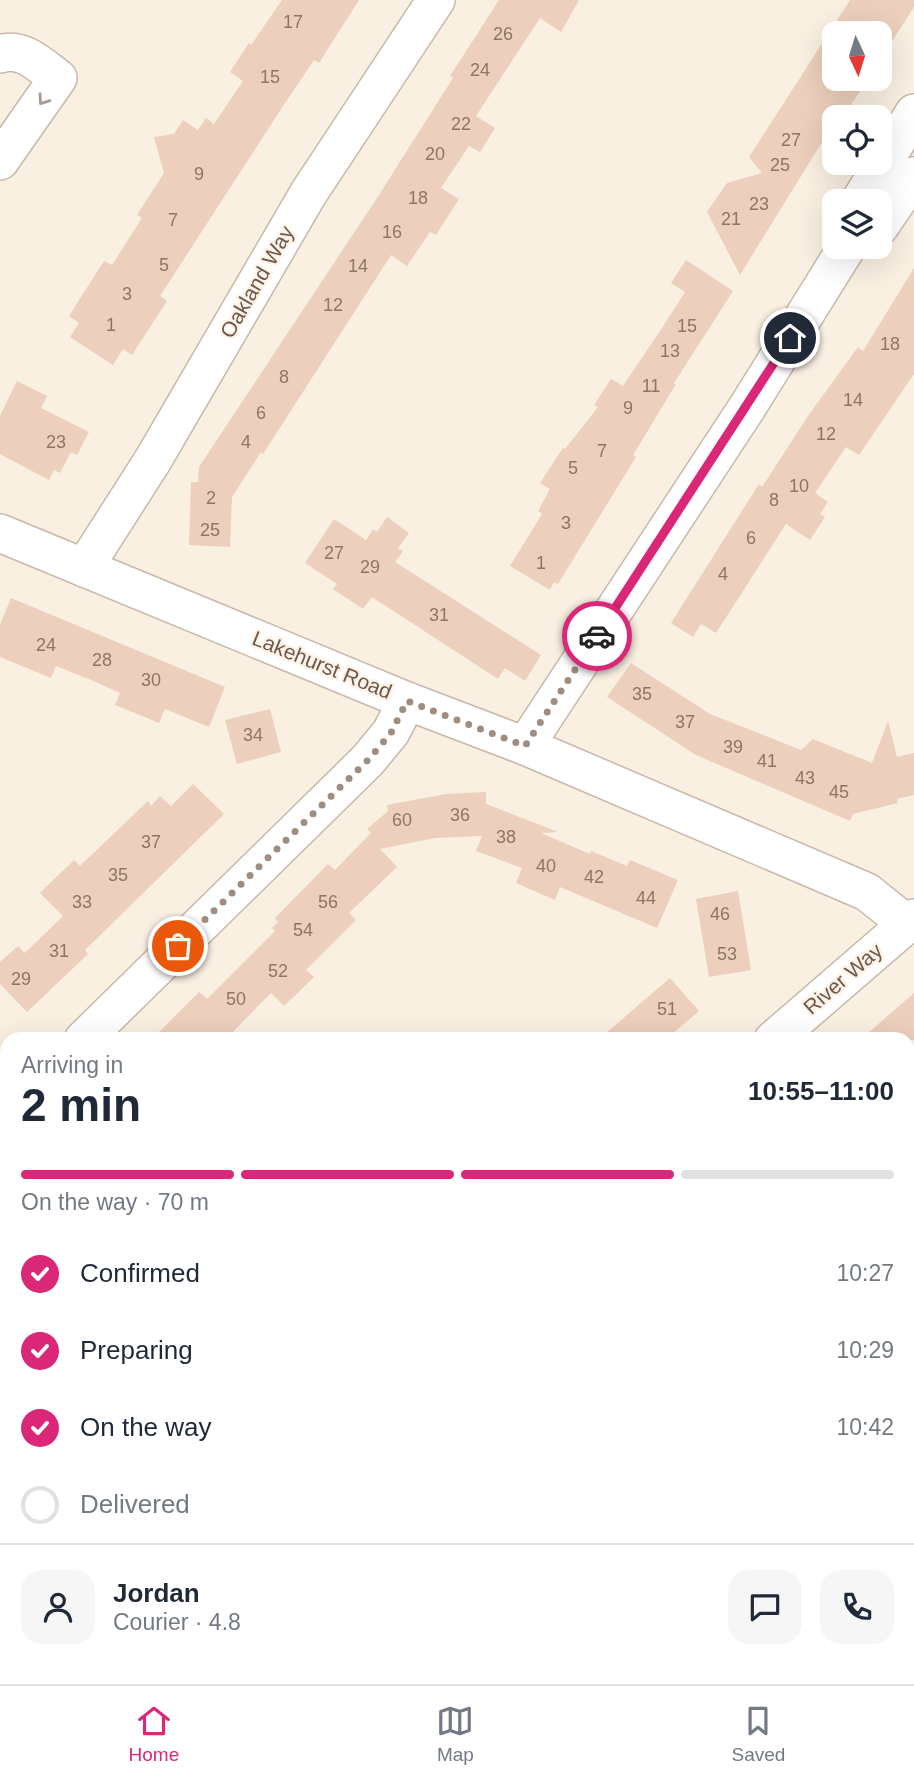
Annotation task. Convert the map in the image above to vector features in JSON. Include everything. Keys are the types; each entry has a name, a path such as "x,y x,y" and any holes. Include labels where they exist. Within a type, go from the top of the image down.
{"street":[{"name":"Oakland Way","path":"84,568 153,460 309,194 436,0"},
{"path":"0,54 14,51 23,53 58,78 0,161"},
{"path":"867,189 914,113"},
{"path":"892,208 914,176"},
{"path":"525,746 748,406 840,259"},
{"name":"Lakehurst Road","path":"0,533 407,701 525,746 867,892 910,921"},
{"path":"91,1032 368,760 391,733 407,701"},
{"name":"River Way","path":"782,1032 910,921"}],"building":[{"path":"282,0 359,0 319,63 314,60 283,106 160,296 167,301 132,355 123,349 113,365 70,337 79,323 69,316 104,261 112,265 142,218 137,215 164,173 154,137 174,134 183,120 198,130 206,118 214,124 243,81 230,72"},
{"path":"499,0 579,0 561,32 540,18 476,116 495,128 480,152 469,146 441,188 459,199 436,235 430,232 407,266 391,255 263,454 261,452 232,497 230,547 189,545 191,482 198,482 199,467 377,198"},
{"path":"850,0 914,0 914,7 892,41 892,21 836,21"},
{"path":"822,44 822,91 860,91 851,105 822,105 822,142 740,275 707,212 727,183 762,173 749,157"},
{"path":"686,260 733,291 674,383 676,384 633,455 636,457 558,584 554,582 550,590 510,566 542,514 538,511 550,489 540,483 563,448 565,449 598,407 594,405 611,379 623,386 662,328 685,292 671,283"},
{"path":"914,268 914,374 859,455 846,447 815,493 828,502 820,514 825,517 810,540 786,524 716,633 701,624 693,637 671,623 759,484 762,487 808,416 858,347 863,351"},
{"path":"17,381 47,396 41,408 89,432 77,455 71,452 60,473 54,470 49,480 0,454 0,416"},
{"path":"387,517 409,533 398,548 403,551 395,562 541,655 525,681 505,668 498,679 372,597 363,609 333,589 337,584 305,563 334,519 366,540 373,529 377,532"},
{"path":"11,598 225,687 209,727 165,709 159,723 115,705 120,693 96,682 56,666 51,678 0,657 0,625"},
{"path":"631,663 710,714 801,750 813,739 872,763 888,721 897,757 914,753 914,795 897,799 898,803 853,814 850,821 696,755 607,697"},
{"path":"270,709 281,752 237,764 225,720"},
{"path":"193,784 224,814 85,950 88,954 27,1012 0,984 0,962 18,946 25,953 63,916 40,893 74,860 80,866 148,801 151,806 160,796 171,806"},
{"path":"486,792 486,804 558,832 541,833 590,854 591,851 627,866 630,860 678,880 657,928 560,887 555,900 516,883 522,868 476,851 482,836 435,838 380,849 397,867 349,913 356,920 306,970 314,977 284,1006 271,993 233,1032 159,1032 199,992 207,999 275,931 272,928 278,922 275,918 328,864 335,870 371,833 367,829 388,811 387,805 446,794"},
{"path":"738,891 751,970 709,977 696,899"},
{"path":"670,978 699,1011 674,1032 607,1032"},
{"path":"914,993 914,1032 869,1032"}],"way so far":[{"path":"178,946 368,760 391,733 407,701 525,746 597,636"}],"route":[{"path":"597,636 790,338"}]}
